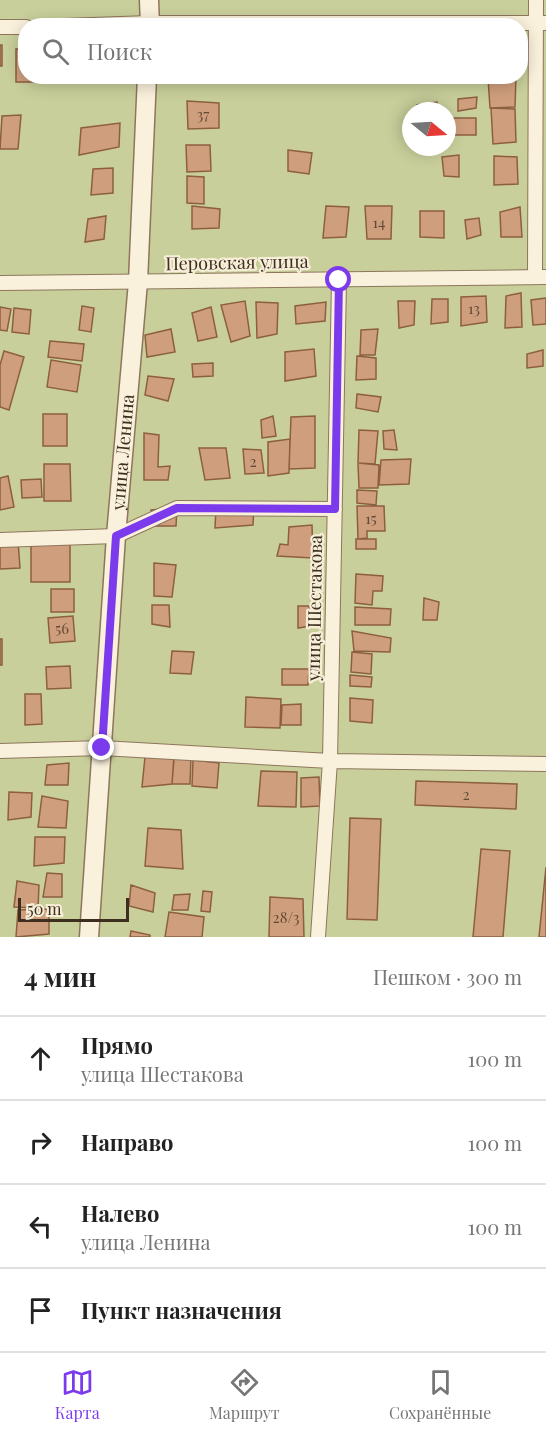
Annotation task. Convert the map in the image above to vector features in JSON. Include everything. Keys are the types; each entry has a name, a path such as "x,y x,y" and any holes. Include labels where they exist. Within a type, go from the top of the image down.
{"street":[{"path":"149,0 150,18"},
{"path":"536,0 541,23 541,277"},
{"path":"0,27 18,27"},
{"name":"улица Ленина","path":"89,937 116,536 138,282 147,84"},
{"name":"Перовская улица","path":"0,283 541,277"},
{"name":"улица Шестакова","path":"318,937 330,762 339,280"},
{"path":"0,540 116,536 177,508 335,509"},
{"path":"0,751 102,748 330,762 546,764"}],"green space":[{"path":"0,0 546,0 546,937 0,937"}],"building":[{"path":"0,45 2,45 2,66 0,66"},
{"path":"16,49 18,49 18,82 16,82"},
{"path":"488,84 516,84 515,107 490,108"},
{"path":"477,97 476,108 458,111 458,99"},
{"path":"187,101 219,103 219,128 188,129"},
{"path":"491,108 515,109 516,142 493,144"},
{"path":"21,115 18,149 0,149 2,116"},
{"path":"456,118 476,118 476,135 456,135"},
{"path":"120,123 119,147 79,155 81,128"},
{"path":"186,145 210,145 211,171 187,172"},
{"path":"288,150 312,153 309,174 288,171"},
{"path":"459,155 459,177 444,176 442,157"},
{"path":"494,156 517,157 518,184 494,185"},
{"path":"113,168 113,193 91,195 93,169"},
{"path":"187,176 204,177 204,204 187,203"},
{"path":"192,206 220,209 219,228 192,229"},
{"path":"326,206 349,207 346,237 323,238"},
{"path":"365,206 392,206 391,239 367,239"},
{"path":"520,207 522,237 501,237 500,212"},
{"path":"420,211 444,211 444,238 420,237"},
{"path":"106,216 104,239 85,242 88,219"},
{"path":"479,218 481,235 467,239 465,220"},
{"path":"521,293 522,327 505,328 506,296"},
{"path":"486,296 487,322 461,326 461,297"},
{"path":"546,298 546,324 533,325 531,300"},
{"path":"432,299 448,299 448,322 431,324"},
{"path":"245,301 250,336 231,342 221,305"},
{"path":"398,301 415,301 414,325 399,328"},
{"path":"256,302 278,303 277,334 257,338"},
{"path":"326,302 325,321 296,324 295,306"},
{"path":"82,306 94,308 91,332 79,330"},
{"path":"0,307 11,309 7,331 0,330"},
{"path":"211,307 217,337 198,341 192,313"},
{"path":"14,308 31,310 29,334 12,332"},
{"path":"171,329 175,352 147,357 145,335"},
{"path":"378,329 375,355 360,355 361,330"},
{"path":"50,341 84,344 82,361 48,357"},
{"path":"314,349 316,376 285,381 285,352"},
{"path":"543,350 543,366 527,368 527,354"},
{"path":"4,351 24,357 9,410 0,407 0,365"},
{"path":"357,356 376,358 376,379 356,380"},
{"path":"51,360 81,365 77,392 47,387"},
{"path":"213,363 213,376 193,377 192,364"},
{"path":"148,376 174,379 168,401 145,395"},
{"path":"357,394 381,397 378,412 356,408"},
{"path":"43,414 67,414 67,446 43,446"},
{"path":"273,416 276,436 262,438 261,420"},
{"path":"315,416 315,468 289,469 291,417"},
{"path":"359,430 378,431 375,464 358,463"},
{"path":"394,430 397,450 384,449 383,431"},
{"path":"144,433 159,435 158,467 170,466 168,480 144,480"},
{"path":"290,439 289,473 268,476 268,442"},
{"path":"199,448 226,448 230,478 205,480"},
{"path":"243,449 261,450 264,473 245,474"},
{"path":"411,459 409,484 379,485 381,460"},
{"path":"358,463 379,465 378,488 359,488"},
{"path":"44,464 70,464 71,501 44,501"},
{"path":"8,476 14,507 0,510 0,478"},
{"path":"41,479 42,497 22,498 21,480"},
{"path":"357,490 377,491 376,505 357,503"},
{"path":"254,505 253,525 215,528 216,508"},
{"path":"357,506 384,506 385,531 367,531 367,538 358,539"},
{"path":"177,508 176,526 153,526 151,510"},
{"path":"312,525 313,558 277,556 280,544 288,545 289,527"},
{"path":"356,539 376,539 376,549 356,549"},
{"path":"31,540 70,541 70,582 31,582"},
{"path":"18,541 20,568 0,569 0,542"},
{"path":"154,563 176,565 172,597 154,596"},
{"path":"356,574 383,576 382,591 373,591 372,605 355,603"},
{"path":"51,589 74,589 74,612 51,612"},
{"path":"424,598 439,602 437,620 423,620"},
{"path":"152,605 169,605 170,627 152,624"},
{"path":"298,606 309,606 310,626 298,628"},
{"path":"355,607 391,609 390,625 355,625"},
{"path":"73,616 75,641 50,643 48,618"},
{"path":"352,631 391,638 390,652 354,651"},
{"path":"0,639 2,639 2,665 0,665"},
{"path":"172,651 194,652 191,674 170,673"},
{"path":"352,652 372,654 371,674 351,672"},
{"path":"70,666 71,688 47,689 46,667"},
{"path":"282,669 309,669 308,685 282,685"},
{"path":"350,675 372,677 371,687 350,686"},
{"path":"25,694 41,694 42,724 25,725"},
{"path":"246,697 281,699 280,728 245,727"},
{"path":"350,698 373,700 372,723 350,721"},
{"path":"301,704 301,725 281,725 282,705"},
{"path":"174,756 172,784 142,787 145,757"},
{"path":"191,757 190,784 172,784 174,759"},
{"path":"193,760 219,763 217,788 192,786"},
{"path":"69,763 68,785 45,785 47,765"},
{"path":"261,771 297,772 296,807 258,806"},
{"path":"319,777 320,806 301,807 301,778"},
{"path":"416,781 517,784 516,809 415,805"},
{"path":"9,792 32,793 31,817 8,820"},
{"path":"42,796 68,801 66,828 38,827"},
{"path":"350,818 381,819 377,920 347,919"},
{"path":"148,828 181,830 183,869 145,866"},
{"path":"35,837 65,837 64,863 34,866"},
{"path":"481,849 510,851 503,937 473,937"},
{"path":"546,867 546,937 539,937"},
{"path":"47,873 62,874 62,897 43,897"},
{"path":"17,881 39,885 38,908 14,907"},
{"path":"131,885 155,893 153,912 129,906"},
{"path":"203,891 212,892 210,912 201,911"},
{"path":"190,894 188,910 172,910 174,895"},
{"path":"270,897 303,899 304,937 269,937"},
{"path":"49,909 49,934 16,937 18,910"},
{"path":"169,912 204,917 202,937 165,937"},
{"path":"131,931 150,935 150,937 130,937"}],"route":[{"path":"102,748 116,536 177,508 335,509 339,280"}]}
